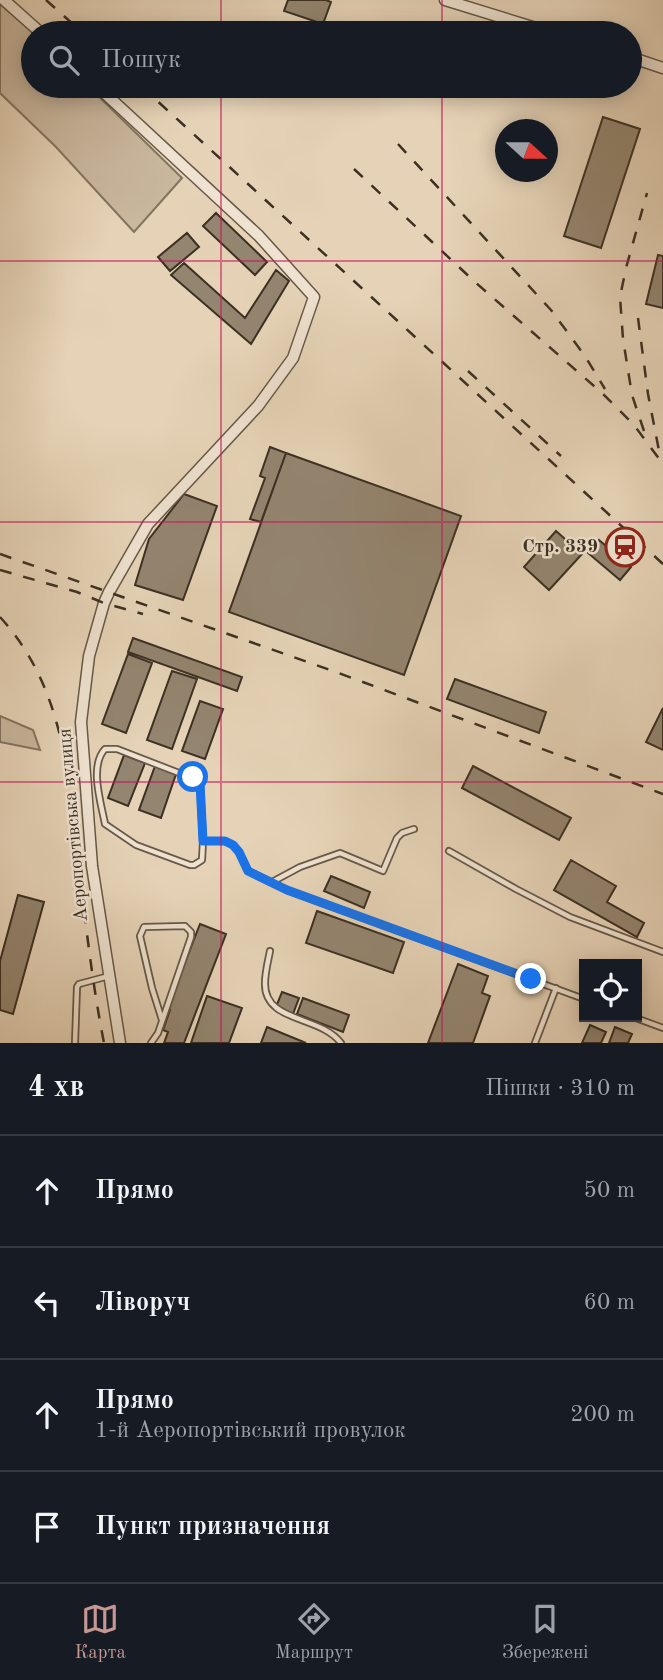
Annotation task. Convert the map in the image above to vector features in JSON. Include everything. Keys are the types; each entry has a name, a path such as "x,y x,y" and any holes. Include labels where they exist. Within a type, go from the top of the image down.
{"street":[{"path":"4,0 28,21"},
{"path":"445,0 468,3 518,21"},
{"path":"642,61 663,68"},
{"name":"Аеропортівська вулиця","path":"110,98 259,236 314,297 293,358 258,405 148,524 104,603 89,656 81,722 92,866 120,1043"}],"lane":[{"path":"105,749 117,749 197,780 200,783 203,841 202,860 190,865 136,845 105,824 97,774 99,758 105,749"},
{"path":"271,882 300,867 340,853 383,871 397,838 402,833 414,830"},
{"path":"203,841 225,841 233,845 248,871 287,890 579,997"},
{"path":"449,851 570,917 663,952"},
{"path":"151,1043 158,1033 191,937 185,926 144,927 141,931 152,988 162,1020"},
{"path":"270,951 265,983 273,1007 330,1032 341,1043"},
{"path":"75,1043 77,987 79,984 109,976"},
{"path":"535,1043 556,988"},
{"path":"642,1020 663,1028"}],"shaded area":[{"path":"0,3 21,22 21,98 100,98 182,178 134,232 56,147 0,93"},
{"path":"0,716 33,730 40,750 0,742"}],"building":[{"path":"288,0 331,2 324,21 314,21 284,11"},
{"path":"603,117 640,129 601,248 564,236"},
{"path":"216,213 267,262 255,275 203,226"},
{"path":"187,233 199,247 170,271 158,257"},
{"path":"658,255 663,256 663,308 646,304"},
{"path":"184,263 245,318 276,270 289,281 251,344 171,275"},
{"path":"270,447 286,453 261,522 250,519 265,478 260,476"},
{"path":"286,453 461,516 404,675 229,612"},
{"path":"184,494 217,506 183,600 135,585 149,539"},
{"path":"556,531 582,554 549,590 524,567"},
{"path":"599,540 631,567 620,580 588,553"},
{"path":"133,638 242,677 237,691 128,652"},
{"path":"128,654 152,663 126,733 102,724"},
{"path":"172,671 197,679 172,749 147,740"},
{"path":"455,679 546,712 539,733 447,699"},
{"path":"200,701 223,709 205,759 182,751"},
{"path":"663,708 663,750 646,742"},
{"path":"124,755 145,763 128,806 108,798"},
{"path":"155,766 176,774 161,818 139,810"},
{"path":"473,766 571,818 559,840 462,788"},
{"path":"571,860 616,886 607,902 644,923 637,937 554,890"},
{"path":"331,876 370,892 364,908 324,891"},
{"path":"18,895 44,902 13,1014 0,1010 0,961"},
{"path":"317,911 404,942 393,973 306,943"},
{"path":"200,924 226,934 184,1043 164,1043 168,1032 163,1030 170,1010 167,1009"},
{"path":"458,964 488,976 482,993 490,996 473,1043 428,1043"},
{"path":"282,992 299,998 293,1014 276,1007"},
{"path":"207,996 242,1008 229,1043 191,1043"},
{"path":"303,998 349,1015 343,1032 297,1014"},
{"path":"590,1025 606,1032 601,1043 582,1043"},
{"path":"267,1027 306,1043 261,1043"},
{"path":"615,1027 632,1034 628,1043 609,1043"}],"railway":[{"path":"46,0 70,21"},
{"path":"154,98 663,564"},
{"path":"398,144 551,310 585,356 605,389"},
{"path":"354,169 475,282 602,393 634,425 663,464"},
{"path":"644,431 632,395 623,339 620,297 647,193"},
{"path":"638,318 660,456"},
{"path":"468,371 561,456"},
{"path":"0,554 336,672 663,794"},
{"path":"0,570 143,614"},
{"path":"0,617 21,643 37,671 58,730 70,792 89,950 104,1043"}],"place":[{"name":"Стр. 339","path":"625,547"}],"route":[{"path":"193,777 200,783 203,841 225,841 233,845 248,871 287,890 531,979"}]}
